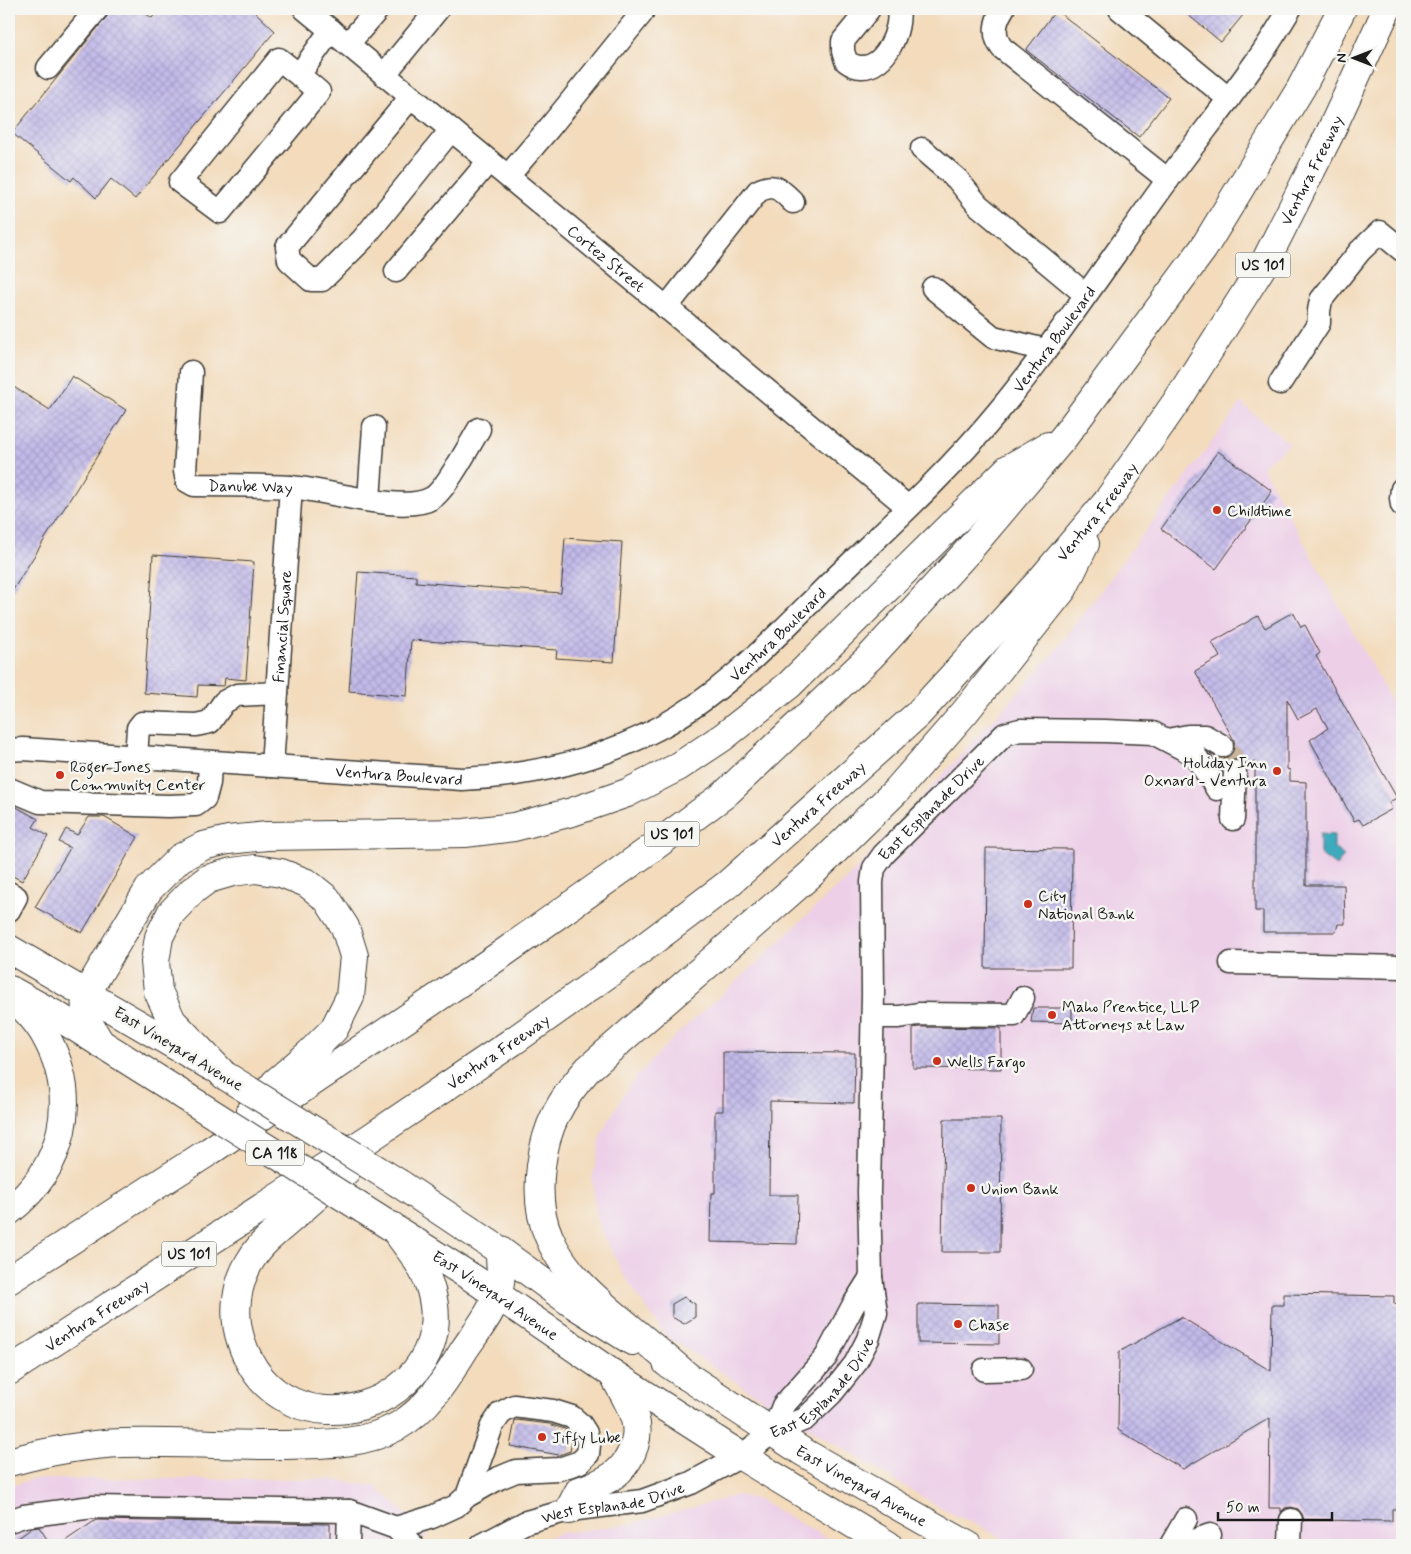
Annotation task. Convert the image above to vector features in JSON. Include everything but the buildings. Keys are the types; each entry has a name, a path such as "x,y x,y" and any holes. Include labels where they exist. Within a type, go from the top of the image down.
{"main road":[{"name":"US 101","path":"9,1280 226,1140 502,954 648,851 724,794 871,656 967,552 1064,437 1203,249 1300,88 1342,9"},
{"name":"Ventura Freeway","path":"9,1371 370,1138 512,1042 622,964 728,884 918,714 1041,580 1106,503 1179,398 1266,262 1329,135 1387,9"},
{"path":"101,1044 87,1022 85,1011 86,994 149,889 180,858 203,846 228,840 267,836 465,834 514,827 572,812 627,793 678,767 724,737 789,685 1008,469 1064,437"},
{"path":"687,1376 589,1294 564,1264 548,1237 540,1208 540,1173 543,1148 548,1129 558,1107 588,1069 811,874 897,790 966,712 1063,589 1106,503"},
{"path":"224,1074 172,1022 158,991 155,962 158,937 171,912 192,891 208,879 232,872 255,869 281,873 307,883 327,899 345,926 354,956 350,996 334,1029 309,1054 275,1083 226,1140"},
{"name":"CA 118","path":"9,949 86,994"},
{"path":"9,991 45,1035 57,1060 63,1084 64,1108 60,1135 54,1155 44,1174 32,1190 9,1211"},
{"name":"CA 118","path":"9,991 59,1017 101,1044"},
{"name":"East Vineyard Avenue","path":"86,994 224,1074 400,1184 499,1250 570,1302 803,1452 967,1545"},
{"name":"East Vineyard Avenue","path":"101,1044 392,1226 741,1456 888,1545"},
{"path":"370,1138 349,1168 262,1245 251,1258 241,1280 236,1302 239,1337 254,1369 261,1378 279,1393 310,1408 333,1411 356,1408 368,1405 388,1394 406,1380 420,1363 430,1342 432,1332 433,1298 421,1267 392,1226"},
{"path":"9,1462 60,1451 117,1444 321,1444 358,1440 380,1435 410,1419 439,1390 497,1295 502,1271 499,1250"},
{"path":"569,1510 579,1491 616,1474 631,1456 635,1441 636,1425 628,1402 614,1374"}],"street":[{"path":"48,68 97,9"},
{"name":"Cortez Street","path":"305,9 908,507"},
{"path":"348,44 378,9"},
{"path":"385,75 438,9"},
{"path":"869,9 843,41 842,45 846,61 860,67 871,65 881,59 890,46 897,31 900,17 898,9"},
{"path":"1003,9 997,17 995,26 998,43 1002,48 1168,180"},
{"path":"1120,9 1229,99"},
{"name":"Ventura Boulevard","path":"9,750 22,749 436,778 491,778 535,772 577,762 619,747 682,715 742,669 908,507 978,435 1045,350 1257,61 1290,9"},
{"path":"508,176 642,14"},
{"path":"299,75 331,30"},
{"path":"279,59 299,75 319,92 220,212 180,182 279,59"},
{"path":"411,97 287,247 289,260 312,280 322,280 363,239 451,130"},
{"path":"922,149 957,179 978,205 1085,294"},
{"path":"396,271 489,161"},
{"path":"666,308 758,190 765,187 775,187 793,202"},
{"path":"1280,382 1320,323 1319,312 1322,300 1360,251 1380,232 1402,250"},
{"path":"933,288 994,337 1045,350"},
{"name":"Danube Way","path":"191,372 185,471 187,481 194,485 291,487 393,503 425,502 434,498 443,488 479,429"},
{"path":"370,500 374,426"},
{"name":"Financial Square","path":"272,766 291,487"},
{"path":"136,757 138,728 142,723 196,725 210,722 224,702 237,695 277,693"},
{"name":"East Esplanade Drive","path":"741,1456 806,1419 832,1393 855,1364 868,1339 876,1313 871,1277 869,1192 873,1017 872,882 874,868 884,854 1005,734 1020,730 1153,733 1195,755 1217,790"},
{"path":"1168,740 1188,736 1205,736 1222,746"},
{"path":"9,789 40,802 168,806 196,805 205,798 209,783 210,762"},
{"path":"1233,819 1235,772"},
{"path":"9,893 16,897 9,910"},
{"path":"1231,963 1402,966"},
{"path":"873,1017 899,1017 918,1014 1014,1015 1024,998"},
{"path":"984,1370 1021,1369"},
{"path":"396,1528 432,1517 456,1506 467,1496 516,1471 559,1469 580,1462 588,1454 589,1445 586,1433 581,1425 572,1417 553,1411 514,1406 501,1413 492,1426 467,1496"},
{"name":"West Esplanade Drive","path":"488,1544 526,1522 569,1510 642,1501 691,1483 741,1456"},
{"path":"9,1521 24,1516 93,1508 349,1511 396,1528 412,1545"},
{"path":"348,1545 349,1511"},
{"path":"1171,1545 1186,1519"},
{"path":"1288,1545 1290,1542 1291,1520"}],"shaded area":[{"path":"1241,403 1290,444 1262,466 1402,721 1402,1545 1011,1545 982,1527 944,1510 757,1396 665,1335 623,1274 597,1220 592,1179 602,1132 630,1084 675,1036 746,973 857,868 1054,653"},
{"path":"33,1479 329,1479 375,1486 428,1535 416,1545 9,1545 9,1487"},
{"path":"738,1495 759,1500 839,1545 524,1545 561,1533 631,1524"}],"water":[{"path":"1320,834 1334,835 1334,848 1344,856 1336,866 1320,854"}],"tunnel":[{"path":"1222,746 1231,756 1235,772"}],"place":[{"name":"Childtime","path":"1217,510"},
{"name":"Holiday Inn Oxnard - Ventura","path":"1277,771"},
{"name":"Roger Jones Community Center","path":"60,775"},
{"name":"City National Bank","path":"1028,904"},
{"name":"Maho Prentice, LLP Attorneys at Law","path":"1052,1015"},
{"name":"Wells Fargo","path":"937,1061"},
{"name":"Union Bank","path":"971,1188"},
{"name":"Chase","path":"958,1324"},
{"name":"Jiffy Lube","path":"542,1437"}]}
